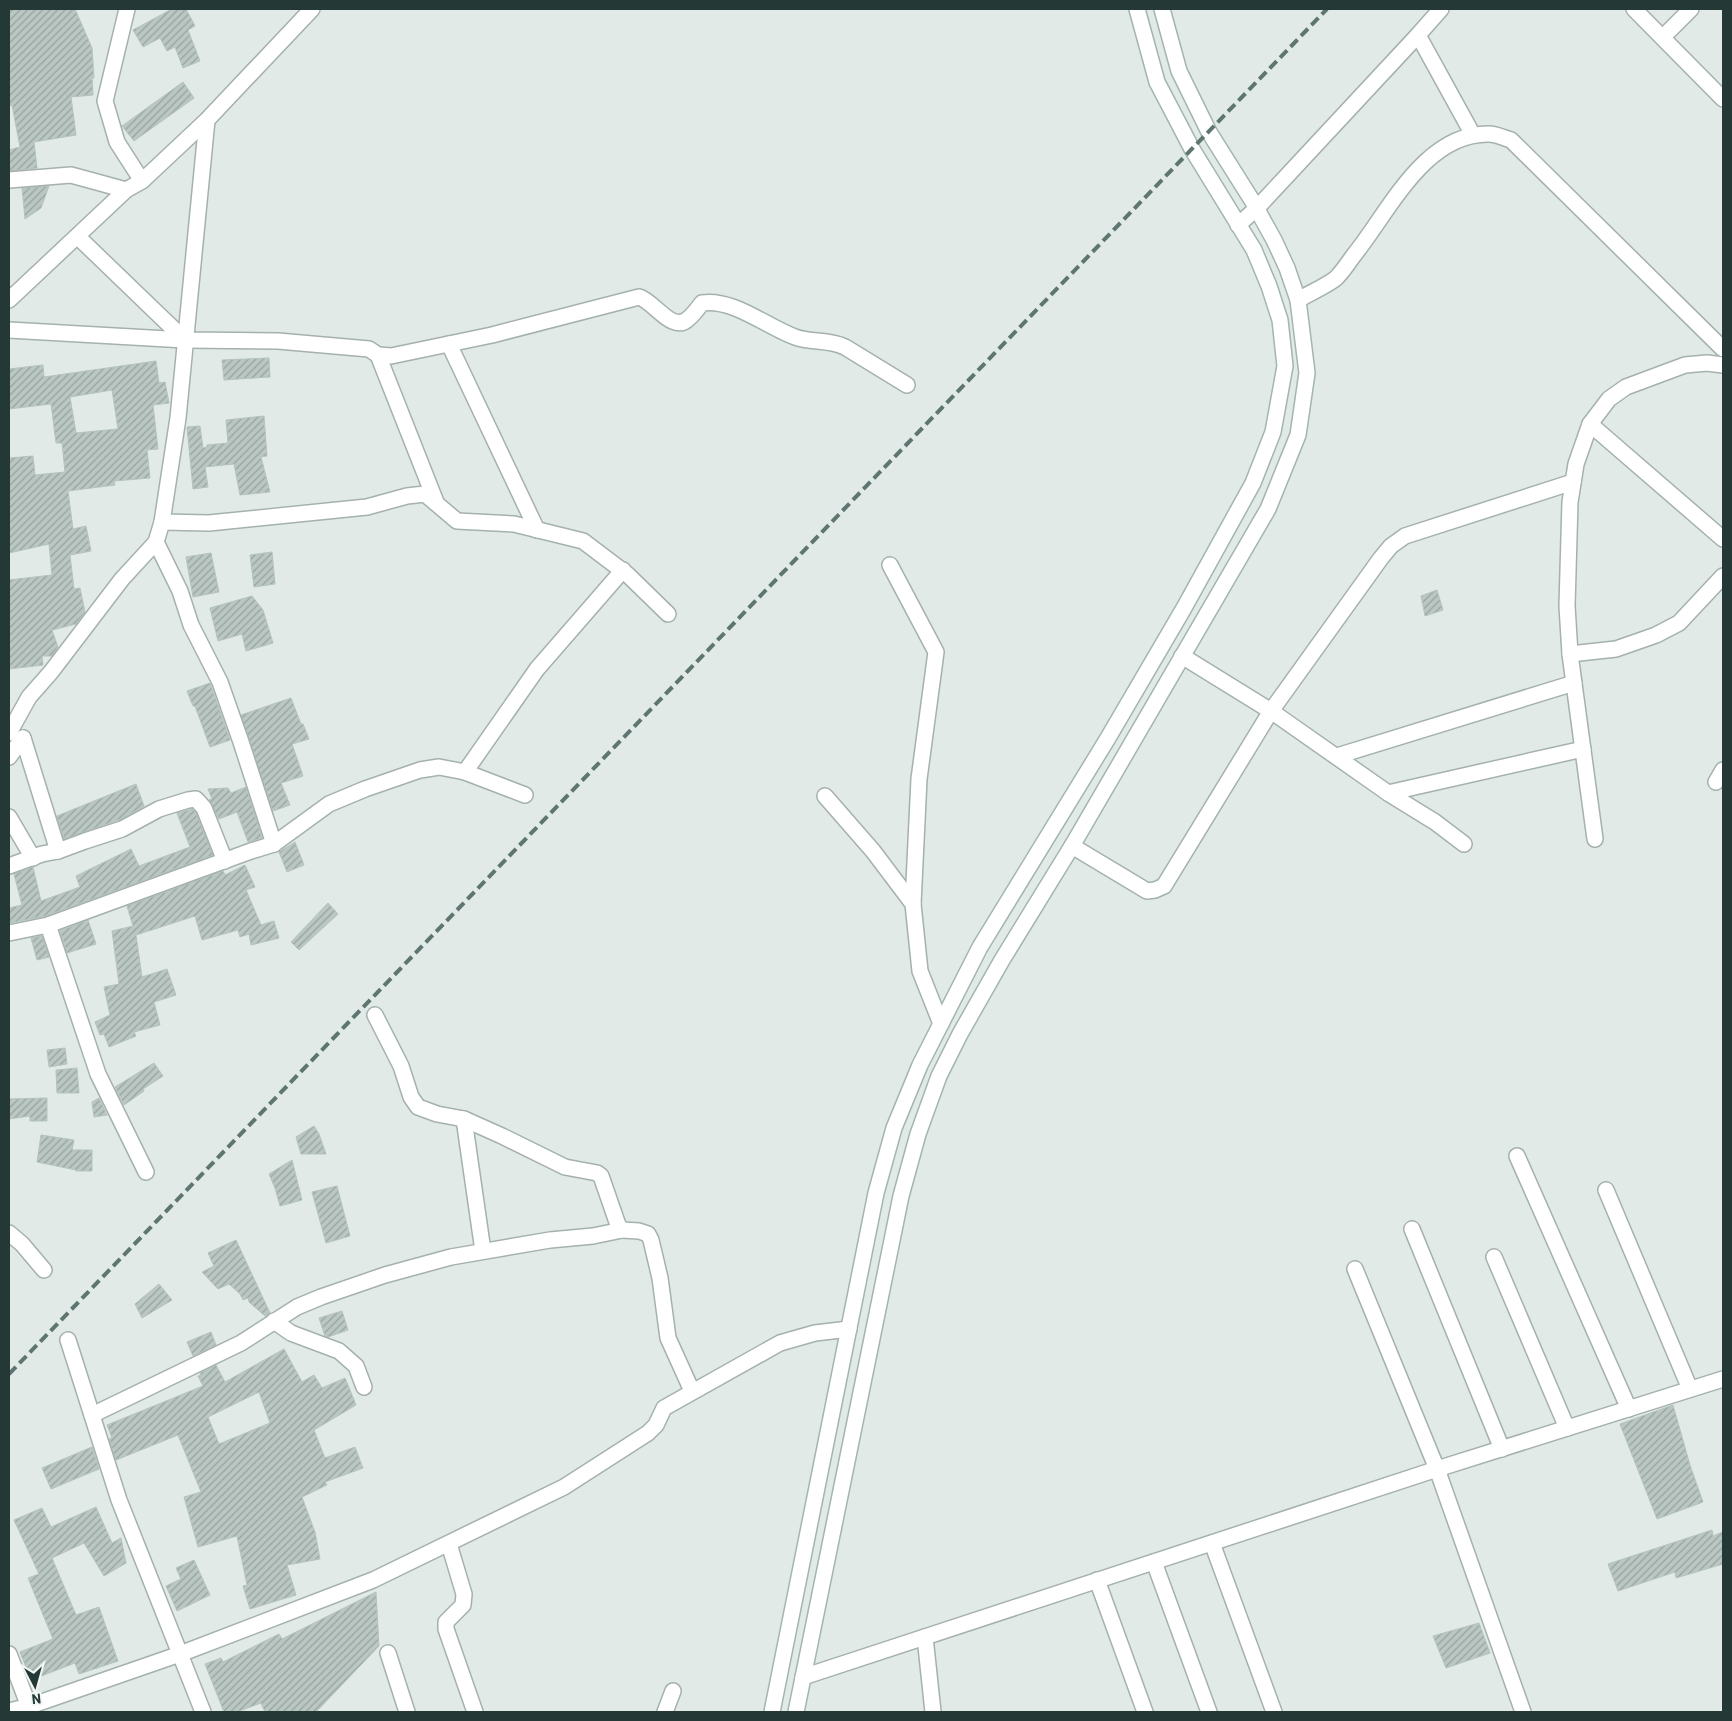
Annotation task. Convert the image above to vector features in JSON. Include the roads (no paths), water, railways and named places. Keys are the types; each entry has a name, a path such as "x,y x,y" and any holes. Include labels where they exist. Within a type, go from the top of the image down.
{"street":[{"path":"127,9 105,101 117,142 142,181"},
{"path":"9,300 126,190 142,181 207,120 312,9"},
{"path":"772,1712 876,1194 894,1128 920,1065 980,947 1108,738 1184,608 1253,483 1273,432 1285,366 1280,320 1269,286 1254,250 1196,156 1157,82 1137,9"},
{"path":"796,1712 901,1196 918,1134 939,1076 960,1034 1002,960 1072,846 1268,509 1298,436 1307,373 1298,300 1277,247 1257,208 1209,132 1179,71 1162,9"},
{"path":"1238,225 1257,208 1441,9"},
{"path":"1634,9 1723,99"},
{"path":"1663,37 1691,9"},
{"path":"1418,35 1473,135"},
{"path":"9,733 29,697 51,672 122,579 156,542 162,522 178,418 207,120"},
{"path":"1298,300 1336,279 1421,165 1444,147 1473,135 1491,134 1511,140 1723,349"},
{"path":"9,180 70,175 126,190"},
{"path":"78,236 185,340"},
{"path":"9,330 185,340 278,341 369,349 378,355 391,356 492,335 640,297 648,301 671,321 677,323 689,319 702,303 712,301 726,305 797,338 834,342 845,346 907,385"},
{"path":"449,344 537,530"},
{"path":"378,355 436,502"},
{"path":"1596,839 1570,654 1567,606 1570,502 1576,464 1590,424 1609,399 1626,387 1685,365 1708,363 1723,365"},
{"path":"1590,424 1723,539"},
{"path":"1072,846 1147,891 1164,886 1272,711 1381,558 1392,546 1405,536 1573,482"},
{"path":"162,522 209,523 367,507 407,496 425,494 456,521 514,524 583,541 622,570 668,614"},
{"path":"156,542 180,591 191,625 220,682 274,844"},
{"path":"890,564 936,652 919,779 913,904 920,971 942,1024"},
{"path":"465,772 537,669 622,570"},
{"path":"1570,654 1616,649 1656,635 1679,623 1723,576"},
{"path":"1182,656 1272,711 1388,793 1435,822 1464,844"},
{"path":"1337,756 1574,683"},
{"path":"9,758 23,738 58,851"},
{"path":"1388,793 1583,749"},
{"path":"9,933 48,925 225,861 250,850 274,844 329,804 420,770 438,766 465,772 525,795"},
{"path":"825,796 873,852 913,904"},
{"path":"9,866 122,829 159,809 196,799 204,808 225,861"},
{"path":"9,817 32,858"},
{"path":"48,925 98,1074 146,1172"},
{"path":"375,1016 401,1066 411,1097 418,1106 438,1114 464,1119 565,1167 597,1173 601,1176 615,1219 622,1230"},
{"path":"464,1119 483,1251"},
{"path":"1517,1156 1629,1409"},
{"path":"1606,1190 1690,1389"},
{"path":"1412,1229 1502,1448"},
{"path":"92,1415 241,1342 297,1307 321,1297 385,1275 451,1257 622,1230 639,1230 648,1234 651,1240 660,1278 668,1338 692,1391"},
{"path":"9,1233 22,1244 44,1270"},
{"path":"1494,1257 1567,1428"},
{"path":"1355,1269 1437,1469 1523,1712"},
{"path":"274,1321 291,1333 338,1350 356,1366 364,1387"},
{"path":"9,1711 30,1709 373,1580 564,1487 648,1433 656,1425 664,1408 780,1343 815,1333 849,1329"},
{"path":"68,1340 119,1500 203,1712"},
{"path":"803,1677 1437,1469 1723,1379"},
{"path":"1212,1543 1274,1712"},
{"path":"449,1544 464,1594 463,1605 446,1622 446,1629 475,1712"},
{"path":"1154,1562 1209,1712"},
{"path":"1098,1580 1145,1712"},
{"path":"925,1637 933,1712"},
{"path":"388,1653 407,1712"},
{"path":"9,1654 30,1709"},
{"path":"665,1712 673,1690"}],"railway":[{"path":"9,1374 1327,9"}]}
